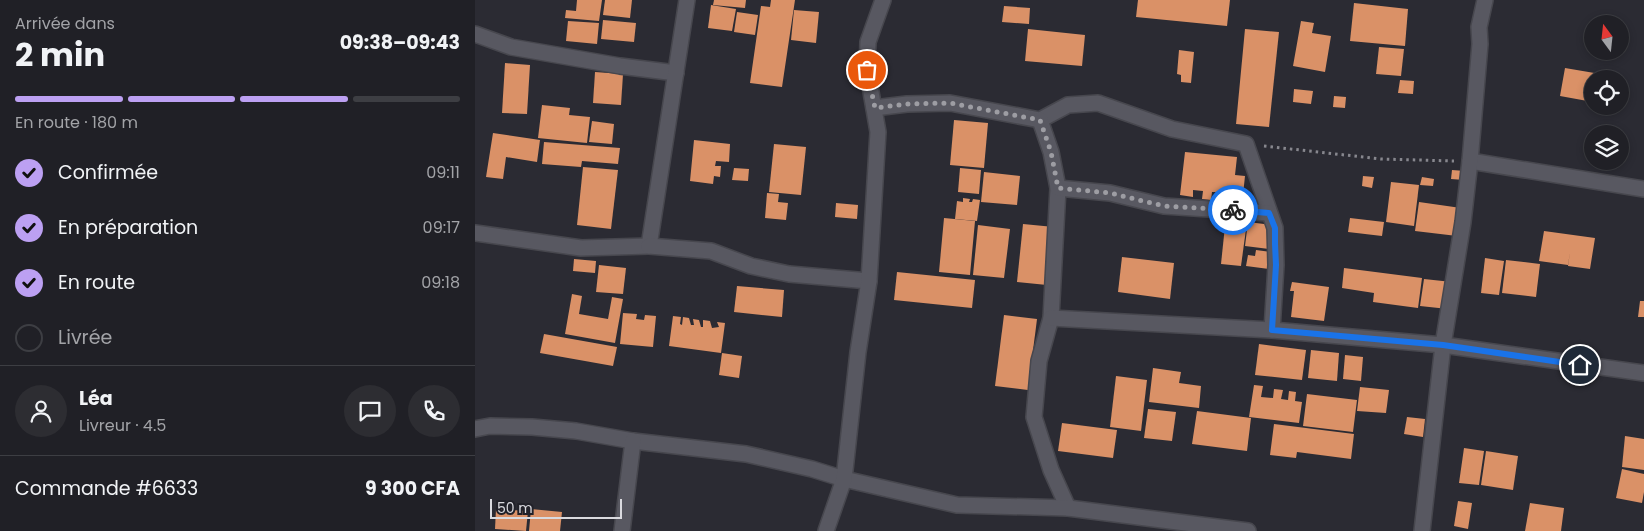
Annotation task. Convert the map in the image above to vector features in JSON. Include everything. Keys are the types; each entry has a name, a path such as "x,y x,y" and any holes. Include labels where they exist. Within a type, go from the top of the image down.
{"street":[{"path":"649,246 687,0"},
{"path":"826,531 844,479 858,352 869,281 878,140 875,108 867,70 868,42 883,0"},
{"path":"1422,531 1443,345 1463,222 1480,44 1479,27 1485,0"},
{"path":"475,34 511,47 620,66 676,73"},
{"path":"875,108 907,104 950,103 1040,120 1068,105 1098,103 1172,129 1246,144 1275,228 1276,265 1272,330"},
{"path":"1040,120 1051,152 1058,188 1051,318 1039,361 1034,417 1051,470 1068,508"},
{"path":"1470,161 1644,189"},
{"path":"1058,188 1110,193 1164,206 1269,213"},
{"path":"475,234 581,248 649,246 711,251 751,266 789,274 869,281"},
{"path":"1051,318 1272,330 1443,345 1644,374"},
{"path":"475,429 490,426 576,431 633,441 746,454 957,505 1068,508 1248,531"},
{"path":"622,531 633,441"}],"path":[{"path":"1246,144 1381,159 1470,161"}],"building":[{"path":"577,0 602,0 599,21 565,18 566,10 576,11"},
{"path":"605,0 632,0 630,18 603,15"},
{"path":"714,0 746,0 745,8 713,5"},
{"path":"771,0 795,0 782,87 750,83 761,6 770,7"},
{"path":"1138,0 1230,0 1227,26 1136,17"},
{"path":"1354,3 1408,9 1405,46 1350,41"},
{"path":"711,5 736,9 732,31 708,28"},
{"path":"1004,6 1030,8 1029,24 1002,22"},
{"path":"794,10 819,12 816,43 791,40"},
{"path":"737,12 758,15 755,35 734,32"},
{"path":"603,20 636,23 634,42 601,39"},
{"path":"568,21 599,23 597,44 566,41"},
{"path":"1301,21 1314,23 1312,33 1331,36 1325,72 1293,66"},
{"path":"1028,29 1085,35 1082,66 1025,61"},
{"path":"1245,29 1279,32 1269,127 1236,124"},
{"path":"1379,47 1404,49 1401,76 1376,74"},
{"path":"1179,50 1194,52 1191,83 1181,82 1181,75 1177,74"},
{"path":"505,63 530,65 527,114 502,113"},
{"path":"1565,68 1584,71 1584,100 1560,96"},
{"path":"595,72 623,74 621,105 593,103"},
{"path":"1400,80 1414,81 1413,94 1398,93"},
{"path":"1294,89 1313,91 1311,104 1293,102"},
{"path":"1334,96 1346,97 1345,108 1333,107"},
{"path":"542,105 570,108 569,115 590,117 587,143 538,138"},
{"path":"954,120 988,123 984,168 950,165"},
{"path":"592,121 614,124 612,144 589,142"},
{"path":"493,133 540,140 537,162 506,157 503,179 486,177"},
{"path":"694,140 730,144 729,162 716,161 715,166 721,166 720,177 714,176 713,184 690,181"},
{"path":"544,142 620,148 618,164 582,161 581,167 542,164"},
{"path":"774,144 806,147 801,195 769,192"},
{"path":"1185,152 1237,157 1235,175 1245,176 1242,204 1220,202 1221,192 1212,192 1211,200 1202,199 1203,191 1193,190 1193,197 1180,195"},
{"path":"583,167 618,170 611,229 577,225"},
{"path":"734,168 749,169 748,181 732,180"},
{"path":"960,168 981,170 979,194 958,192"},
{"path":"1452,170 1465,171 1464,180 1451,179"},
{"path":"984,172 1020,176 1017,205 981,202"},
{"path":"1363,176 1374,177 1372,188 1362,186"},
{"path":"1422,177 1434,179 1433,186 1420,185"},
{"path":"1391,182 1419,185 1414,226 1386,222"},
{"path":"767,193 779,194 778,202 788,203 786,220 765,218"},
{"path":"963,198 970,199 969,202 972,202 973,199 980,200 977,221 955,219 957,201 963,202"},
{"path":"1419,202 1461,208 1457,236 1415,231"},
{"path":"836,203 858,205 857,219 835,217"},
{"path":"944,218 975,221 970,275 939,272"},
{"path":"1350,218 1384,222 1382,236 1348,232"},
{"path":"1248,222 1272,225 1269,249 1245,246"},
{"path":"1023,224 1054,227 1047,285 1017,282"},
{"path":"978,225 1010,229 1004,278 973,275"},
{"path":"1225,226 1246,229 1241,266 1221,264"},
{"path":"1544,231 1595,238 1590,269 1568,266 1570,252 1568,265 1539,261"},
{"path":"1256,250 1271,252 1269,269 1246,266 1248,255 1255,256"},
{"path":"1122,257 1174,263 1170,299 1118,292"},
{"path":"1485,258 1504,261 1499,295 1481,293"},
{"path":"574,259 596,261 595,273 573,271"},
{"path":"1506,260 1540,264 1536,297 1502,293"},
{"path":"599,265 626,268 623,294 596,292"},
{"path":"1344,268 1422,278 1418,308 1373,302 1374,293 1342,288"},
{"path":"897,272 975,280 972,308 894,300"},
{"path":"1424,279 1452,282 1448,309 1420,306"},
{"path":"1292,282 1329,287 1324,321 1291,317 1294,291 1290,291"},
{"path":"737,286 784,290 782,317 734,312"},
{"path":"572,294 582,296 579,314 608,319 612,297 623,299 615,343 565,334"},
{"path":"1640,301 1644,301 1644,317 1638,317"},
{"path":"623,313 637,314 636,319 644,320 645,315 656,316 653,347 620,344"},
{"path":"1004,315 1037,319 1028,390 995,386"},
{"path":"673,316 681,317 680,324 682,325 683,317 689,318 691,325 694,325 693,319 699,320 701,327 703,327 703,320 710,321 712,328 719,327 717,322 725,323 721,353 669,346"},
{"path":"544,334 617,347 613,366 540,353"},
{"path":"1259,344 1306,350 1302,380 1255,375"},
{"path":"1311,350 1339,353 1337,381 1308,378"},
{"path":"722,353 742,356 739,378 719,375"},
{"path":"1345,355 1363,357 1361,381 1343,379"},
{"path":"1153,368 1181,372 1179,383 1201,386 1199,408 1149,402"},
{"path":"1116,376 1147,380 1141,431 1110,427"},
{"path":"1254,385 1263,386 1261,397 1273,398 1274,389 1283,390 1281,399 1288,400 1289,391 1296,392 1295,401 1302,402 1299,423 1249,417"},
{"path":"1360,387 1389,390 1386,413 1357,411"},
{"path":"1307,394 1357,400 1353,432 1303,426"},
{"path":"1148,409 1176,412 1172,441 1144,438"},
{"path":"1197,411 1251,418 1247,451 1192,444"},
{"path":"1407,417 1425,419 1423,437 1404,434"},
{"path":"1062,423 1117,430 1113,458 1058,451"},
{"path":"1274,424 1354,434 1351,459 1297,452 1296,458 1270,455"},
{"path":"1625,436 1644,439 1644,470 1622,467"},
{"path":"1464,448 1484,451 1479,485 1459,483"},
{"path":"1486,451 1518,456 1513,490 1481,485"},
{"path":"1622,469 1644,474 1642,503 1616,498"},
{"path":"1458,501 1472,503 1468,529 1454,526"},
{"path":"1530,503 1564,508 1561,531 1525,531"},
{"path":"496,509 528,511 526,531 495,529"},
{"path":"531,509 562,512 560,531 529,531"}],"way so far":[{"path":"867,70 875,108 907,104 950,103 1040,120 1051,152 1058,188 1110,193 1164,206 1233,210"}],"route":[{"path":"1233,210 1269,213 1275,228 1276,265 1272,330 1443,345 1580,365"}]}
